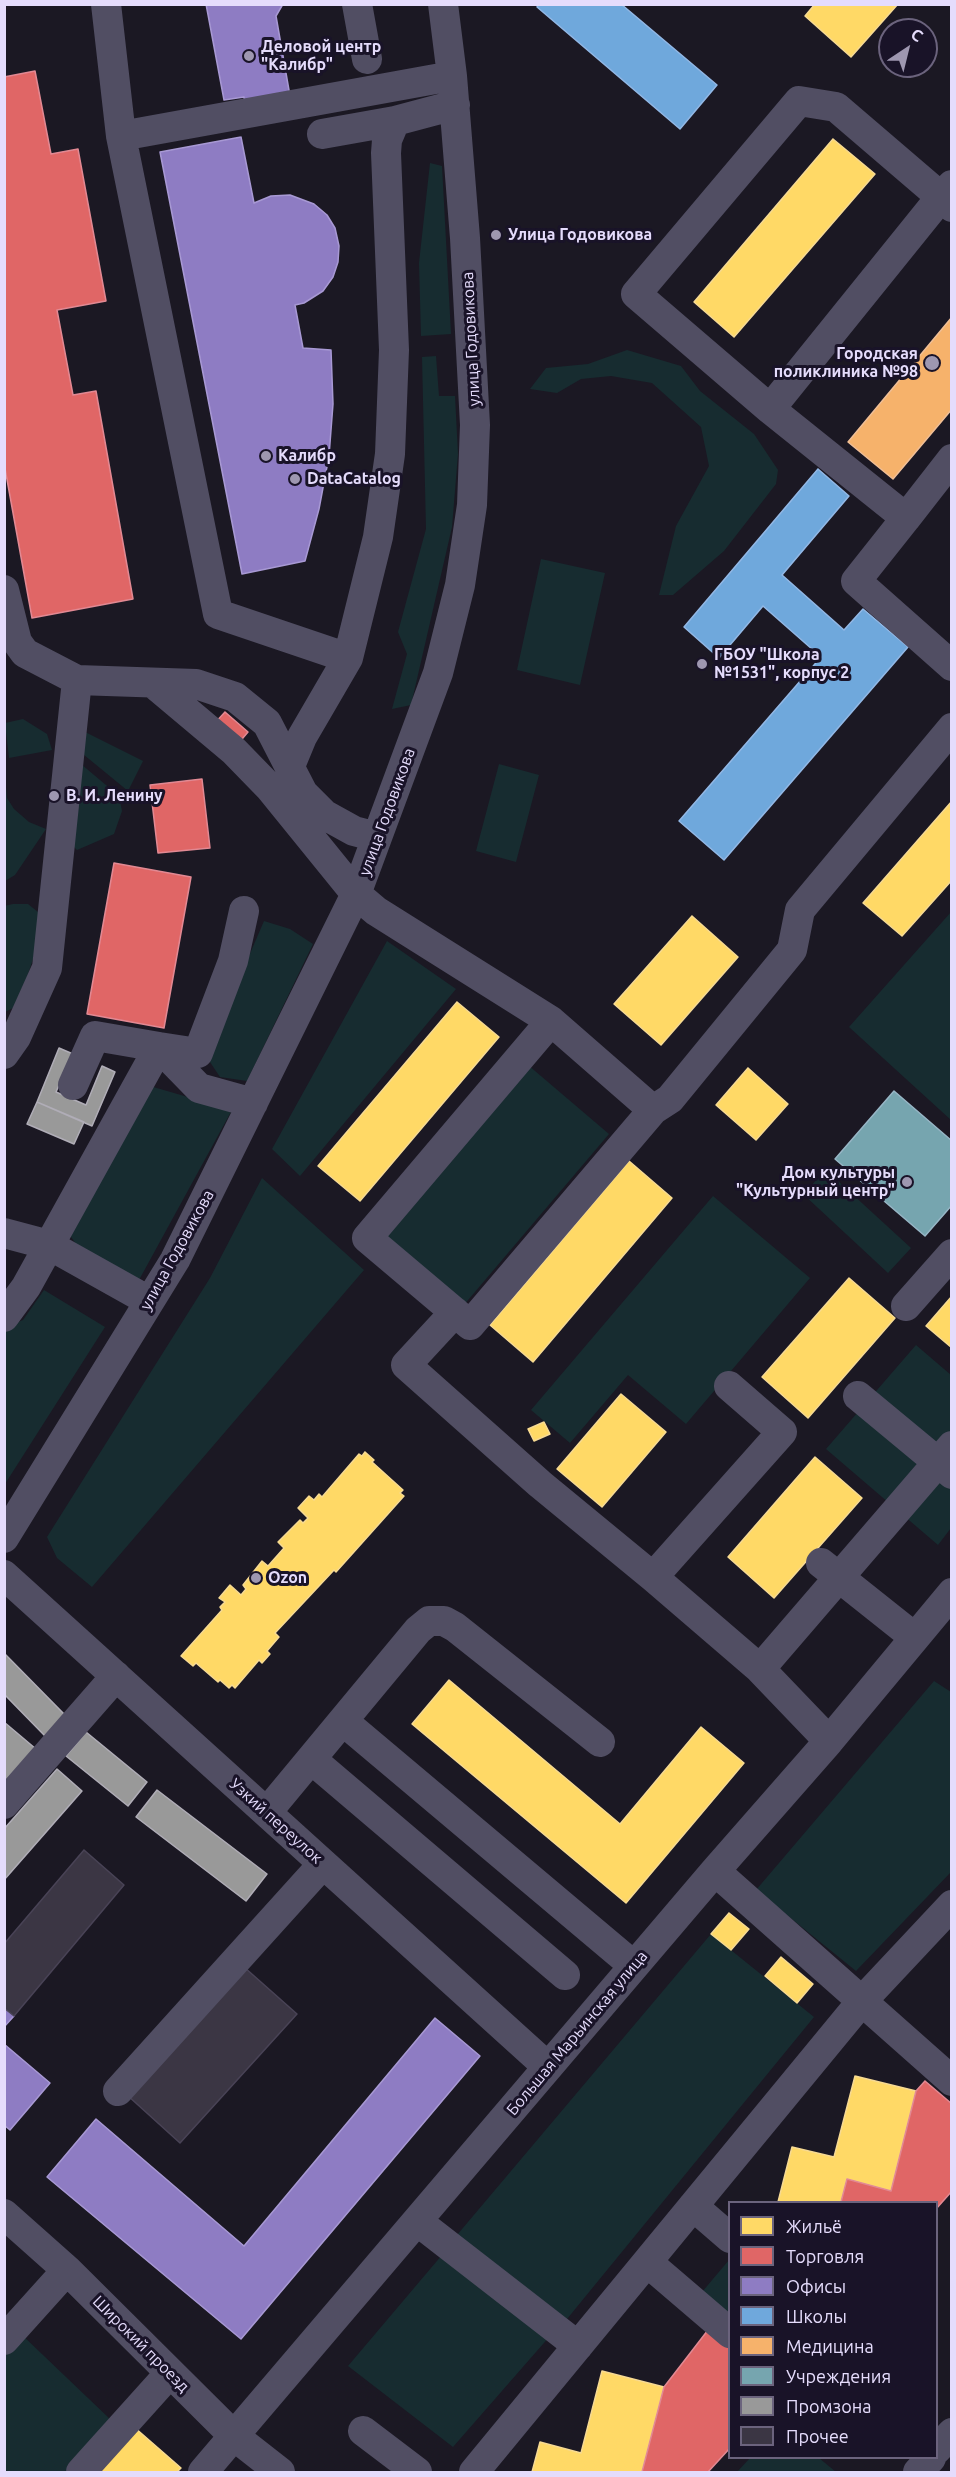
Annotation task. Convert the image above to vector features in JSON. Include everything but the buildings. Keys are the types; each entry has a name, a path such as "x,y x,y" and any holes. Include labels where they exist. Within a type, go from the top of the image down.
{"street":[{"path":"106,4 121,136 218,614 348,658"},
{"path":"357,4 367,59"},
{"name":"улица Годовикова","path":"4,1538 175,1260 356,894 438,674 460,585 472,505 475,424 472,345 453,91 443,4"},
{"path":"121,136 453,91"},
{"path":"322,134 395,121 453,91"},
{"path":"770,409 948,196 836,107 799,101 636,294 770,409 906,518"},
{"path":"290,766 302,737 348,658 378,537 390,454 394,350 386,153 387,140 395,121"},
{"path":"951,459 856,581 951,666"},
{"path":"4,590 17,642 25,653 77,680 196,684 235,697 267,723 303,793 324,815 354,831 377,837"},
{"path":"4,1054 16,1037 47,968 77,680"},
{"path":"153,683 234,751 263,781 356,894 376,910 551,1021 653,1110"},
{"path":"551,1021 367,1238 470,1325 653,1110 670,1099 792,950 800,910 951,728"},
{"path":"73,1085 96,1036 198,1053 233,962 244,911"},
{"path":"159,1047 199,1088 253,1103"},
{"path":"4,1317 15,1288 49,1245 159,1047"},
{"path":"4,1233 49,1245 149,1302"},
{"path":"906,1306 951,1254"},
{"path":"455,1312 406,1365 540,1484 653,1577 759,1669 829,1742"},
{"path":"653,1577 782,1432 729,1386"},
{"path":"759,1669 831,1571 947,1461 858,1396"},
{"path":"831,1571 914,1637"},
{"name":"Узкий переулок","path":"4,1575 548,2067"},
{"name":"Большая Марьинская улица","path":"203,2472 715,1871 829,1742 951,1593"},
{"path":"267,1812 418,1630 429,1621 444,1621 455,1627 600,1742"},
{"path":"4,1804 116,1676"},
{"path":"343,1720 634,1966"},
{"path":"311,1759 565,1976"},
{"path":"118,2091 323,1864"},
{"path":"715,1871 951,2081"},
{"path":"474,2472 862,2001 951,1905"},
{"path":"693,2206 728,2237"},
{"name":"Широкий проезд","path":"4,2214 67,2270 234,2436 257,2457 280,2472"},
{"path":"417,2221 578,2346"},
{"path":"647,2262 728,2332"},
{"path":"4,2340 67,2270"},
{"path":"81,2472 170,2373"},
{"path":"363,2431 417,2472"},
{"path":"938,2449 951,2433"},
{"path":"918,2472 929,2459"}],"green space":[{"path":"430,163 442,166 451,334 421,336 419,263"},
{"path":"627,350 681,366 700,391 754,434 778,470 776,484 724,551 673,595 659,595 676,526 709,466 701,427 652,383 611,376 581,379 557,393 530,389 546,368 588,364"},
{"path":"436,356 439,396 455,396 458,454 452,527 411,705 392,709 407,654 398,632 426,529 422,357"},
{"path":"541,559 605,573 580,685 517,670"},
{"path":"23,719 47,734 52,750 9,758 5,723"},
{"path":"81,730 143,761 128,791 78,750"},
{"path":"81,764 119,796 122,811 114,834 77,850 69,842"},
{"path":"499,764 539,775 516,862 476,851"},
{"path":"5,776 7,798 14,809 29,822 46,829 15,875 5,881"},
{"path":"28,904 38,912 38,944 13,1008 5,1012 4,906"},
{"path":"951,912 951,1120 849,1027"},
{"path":"264,921 290,929 313,944 247,1081 220,1077 206,1056"},
{"path":"387,941 456,989 300,1176 272,1149"},
{"path":"528,1065 609,1134 463,1306 382,1237"},
{"path":"150,1086 232,1110 139,1280 78,1247 67,1231"},
{"path":"826,1170 911,1248 888,1273 803,1194"},
{"path":"262,1178 364,1270 92,1587 57,1558 47,1537 210,1278"},
{"path":"713,1196 810,1278 686,1424 628,1375 570,1443 531,1410"},
{"path":"44,1290 105,1327 5,1484 4,1328 23,1320"},
{"path":"916,1345 951,1375 951,1528 938,1545 826,1449"},
{"path":"934,1681 951,1692 951,1872 856,1971 756,1890"},
{"path":"711,1934 814,2017 567,2319 457,2235"},
{"path":"442,2255 550,2336 453,2447 348,2366"},
{"path":"728,2261 728,2314 702,2292"},
{"path":"21,2334 111,2420 65,2472 5,2472 5,2352"},
{"path":"749,2459 820,2459 836,2472 737,2472"}],"place":[{"name":"Деловой центр \"Калибр\"","path":"249,56"},
{"name":"Улица Годовикова","path":"496,235"},
{"name":"Городская поликлиника №98","path":"932,363"},
{"name":"Калибр","path":"266,456"},
{"name":"DataCatalog","path":"295,479"},
{"name":"ГБОУ \"Школа №1531\", корпус 2","path":"702,664"},
{"name":"В. И. Ленину","path":"54,796"},
{"name":"Дом культуры \"Культурный центр\"","path":"907,1182"},
{"name":"Ozon","path":"256,1578"}]}
